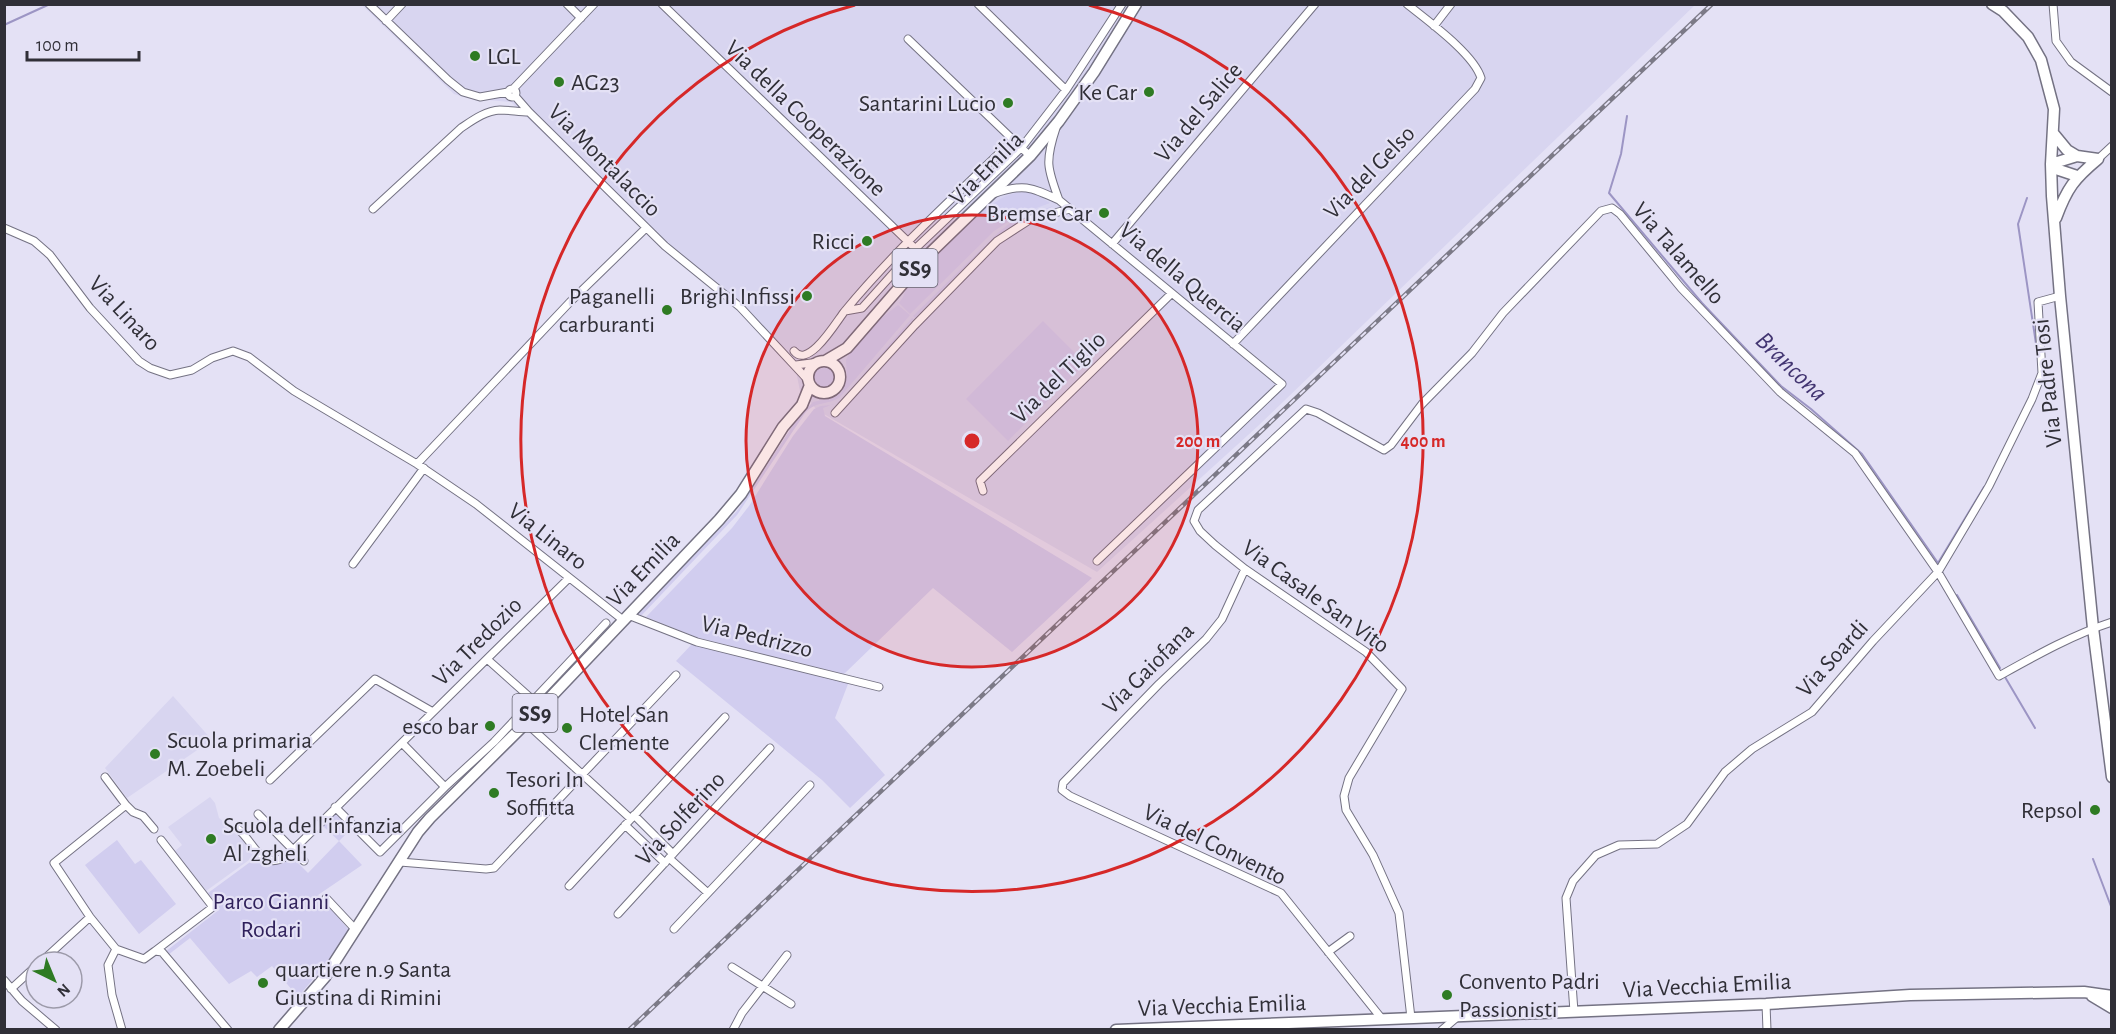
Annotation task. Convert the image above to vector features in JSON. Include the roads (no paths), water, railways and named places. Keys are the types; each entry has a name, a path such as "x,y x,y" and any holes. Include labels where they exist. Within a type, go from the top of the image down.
{"main road":[{"name":"Via Emilia","path":"802,405 809,382 810,369 847,348 924,258 1030,156 1059,121 1094,72 1136,4"},
{"name":"Via Padre Tosi","path":"1992,4 2003,11 2028,37 2041,60 2054,109 2051,164 2060,296 2093,628 2112,777"},
{"path":"2053,133 2067,150 2077,156 2098,159"},
{"path":"2051,164 2077,156"},
{"path":"2054,221 2069,186 2077,176 2098,159"},
{"path":"2051,164 2059,170 2077,176"},
{"name":"Via Emilia","path":"279,1029 325,977 418,832 496,746 526,723 719,520 741,494 783,427 802,405 838,386 847,348"},
{"path":"822,361 835,365 840,375"},
{"path":"809,382 813,389 824,393"},
{"path":"2084,992 2112,1008"},
{"name":"Via Vecchia Emilia","path":"1116,1029 1766,1004 1910,995 2084,992 2112,996"}],"street":[{"path":"369,4 463,92 480,96 512,92 594,4"},
{"path":"386,21 402,4"},
{"path":"567,4 581,18"},
{"name":"Via della Cooperazione","path":"662,4 924,258"},
{"path":"978,4 1066,90"},
{"path":"845,311 862,308 915,249 1022,147 1066,90 1122,4"},
{"name":"Via del Salice","path":"1112,244 1315,4"},
{"path":"1407,4 1434,26 1452,4"},
{"path":"2053,4 2056,41 2071,62 2112,92"},
{"path":"1113,19 1124,25"},
{"name":"Via del Gelso","path":"1233,344 1475,89 1481,78 1478,67 1434,26"},
{"path":"908,39 1030,156"},
{"path":"512,92 529,112"},
{"name":"Via Montalaccio","path":"374,209 461,128 475,118 492,111 529,112 646,228 740,307 796,365 809,382"},
{"path":"1059,121 1049,150 1048,169 1059,200"},
{"path":"794,351 798,356 806,356 812,352 845,311 907,243 1014,139"},
{"path":"2098,159 2112,146"},
{"path":"968,183 975,191"},
{"name":"Via della Quercia","path":"991,195 1014,186 1030,187 1059,200 1282,384 1097,561"},
{"name":"Via Talamello","path":"1306,409 1318,413 1384,450 1391,445 1422,404 1472,353 1503,313 1602,211 1612,208 1620,214 1681,288 1780,392 1855,453 1938,572"},
{"path":"835,413 915,325 997,241 1031,219 1070,209"},
{"path":"935,215 943,223"},
{"name":"Via Linaro","path":"4,228 34,241 50,255 90,308 140,361 150,368 170,375 192,370 221,354 233,351 240,353 314,404 420,466 476,504 569,578 625,618"},
{"path":"354,564 420,466 570,302 646,228"},
{"path":"878,275 886,282"},
{"name":"Via del Tiglio","path":"983,490 980,481 1171,294"},
{"name":"Via Soardi","path":"1574,1012 1566,898 1573,881 1596,855 1619,845 1657,844 1688,824 1725,772 1752,749 1812,712 1873,641 1938,572 1989,486 2043,373 2038,302 2060,296"},
{"path":"796,365 822,361"},
{"name":"Via Casale San Vito","path":"1306,409 1198,510 1194,521 1200,531 1215,545 1245,569 1366,652 1402,688 1349,778 1344,796 1346,810 1373,855 1399,913 1411,1018"},
{"name":"Via Gaiofana","path":"1063,783 1206,639 1222,619 1245,569"},
{"path":"1938,572 1999,676 2026,660 2093,628 2112,622"},
{"name":"Via Tredozio","path":"238,829 259,854 269,861 280,861 569,578"},
{"name":"Via Pedrizzo","path":"625,618 697,642 879,687"},
{"name":"Via Emilia","path":"409,824 444,787 496,746 533,700 606,623"},
{"path":"487,659 533,700"},
{"path":"400,862 494,868 676,675"},
{"path":"270,780 375,679 433,712"},
{"path":"569,886 725,717"},
{"path":"526,723 669,858"},
{"path":"402,743 444,787"},
{"name":"Via Solferino","path":"618,914 770,748"},
{"path":"105,777 126,806 143,816 154,829"},
{"name":"Via del Convento","path":"1063,783 1062,790 1070,796 1281,893 1382,1019"},
{"path":"674,929 810,785"},
{"path":"126,806 54,863 90,917 116,949 144,959 213,907 161,840"},
{"path":"335,807 380,852 409,824 418,832"},
{"path":"258,814 304,861"},
{"path":"630,820 708,893"},
{"path":"326,898 356,930"},
{"path":"54,950 90,917"},
{"path":"1328,952 1350,936"},
{"path":"116,949 108,965 112,995 122,1029"},
{"path":"154,951 162,952 228,1029"},
{"path":"732,1029 787,955"},
{"path":"732,967 791,1004"},
{"path":"11,989 24,977"},
{"path":"4,980 22,1001 56,1029"},
{"path":"1766,1004 1767,1029"},
{"path":"1442,1029 1458,1016"}],"waterway":[{"path":"4,25 50,4"},
{"name":"Brancona","path":"1627,116 1621,154 1609,193 1702,303 1781,386 1862,454 1938,563 1984,487"},
{"name":"Brancona","path":"2027,198 2018,224 2038,357"},
{"name":"Brancona","path":"1957,595 2000,668"},
{"name":"Brancona","path":"2005,677 2035,728"},
{"name":"Brancona","path":"2093,859 2112,909"}],"railway":[{"path":"629,1030 1712,4"}],"place":[{"name":"LGL","path":"475,56"},
{"name":"AG23","path":"559,82"},
{"name":"Ke Car","path":"1149,92"},
{"name":"Santarini Lucio","path":"1008,103"},
{"name":"Bremse Car","path":"1104,213"},
{"name":"Ricci","path":"867,241"},
{"name":"Brighi Infissi","path":"807,296"},
{"name":"Paganelli carburanti","path":"667,310"},
{"name":"esco bar","path":"490,726"},
{"name":"Hotel San Clemente","path":"567,728"},
{"name":"Scuola primaria M. Zoebeli","path":"155,754"},
{"name":"Tesori In Soffitta","path":"494,793"},
{"name":"Repsol","path":"2095,810"},
{"name":"Scuola dell'infanzia Al 'zgheli","path":"211,839"},
{"name":"quartiere n.9 Santa Giustina di Rimini","path":"263,983"},
{"name":"Convento Padri Passionisti","path":"1447,995"}],"park label":[{"name":"Parco Gianni Rodari","path":"271,915"}]}
